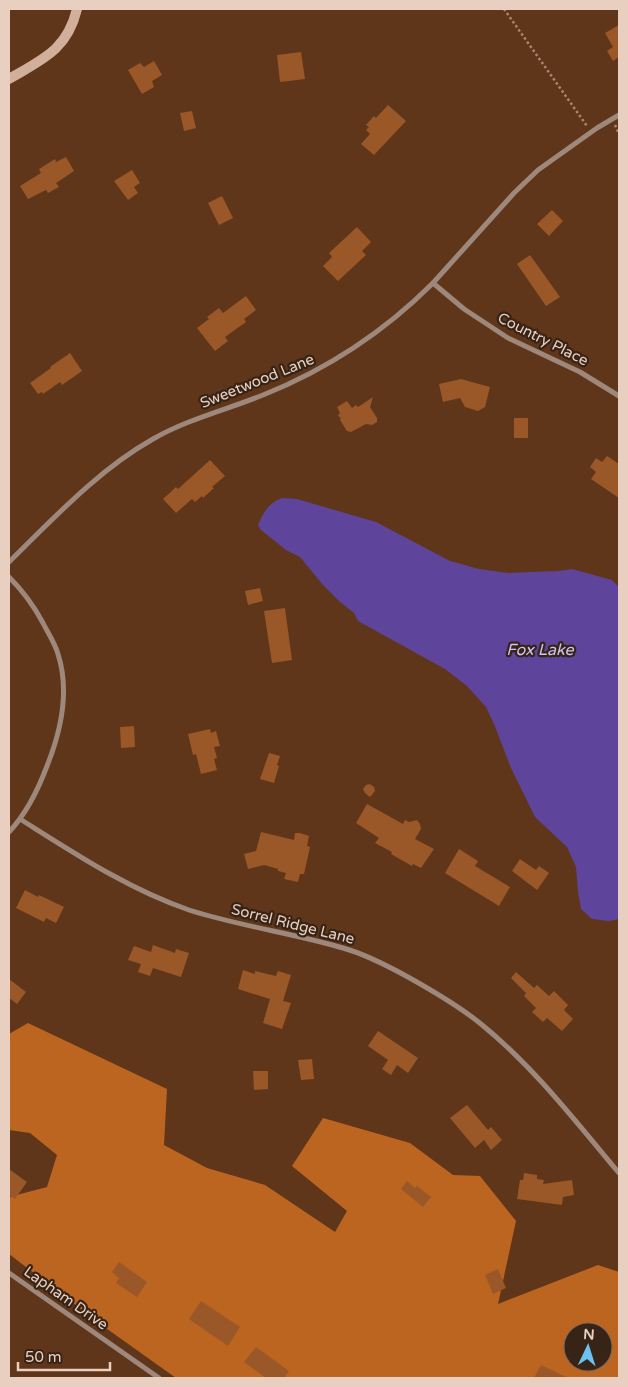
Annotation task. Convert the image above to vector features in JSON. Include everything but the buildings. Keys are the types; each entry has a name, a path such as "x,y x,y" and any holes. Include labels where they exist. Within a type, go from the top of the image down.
{"main road":[{"path":"9,79 46,56 58,46 68,34 77,9"}],"street":[{"name":"Sweetwood Lane","path":"9,562 83,490 127,456 153,439 191,421 262,396 327,366 379,330 433,283 514,193 538,170 591,132 619,115"},
{"name":"Country Place","path":"433,283 464,309 516,342 580,372 619,396"},
{"path":"9,577 37,612 52,640 58,654 64,692 60,725 54,749 33,800 9,832"},
{"name":"Sorrel Ridge Lane","path":"20,819 125,882 174,904 226,920 345,948 408,977 453,1004 481,1024 513,1052 565,1109 619,1173"},
{"name":"Lapham Drive","path":"9,1273 159,1378"}],"path":[{"path":"504,9 591,132"}],"shaded area":[{"path":"28,1023 167,1089 164,1145 207,1168 265,1185 335,1232 347,1211 292,1166 323,1118 410,1143 453,1175 480,1176 516,1221 498,1304 598,1265 619,1272 619,1378 176,1378 103,1326 9,1254 9,1197 47,1187 57,1155 30,1133 9,1130 9,1034"}],"water":[{"name":"Fox Lake","path":"282,498 297,499 376,522 450,561 479,569 508,573 572,569 612,580 619,587 619,919 609,921 592,919 581,909 576,867 567,847 535,817 511,768 486,707 467,686 445,669 358,621 354,613 323,585 300,557 286,550 261,530 258,525 264,512 273,502"}]}
